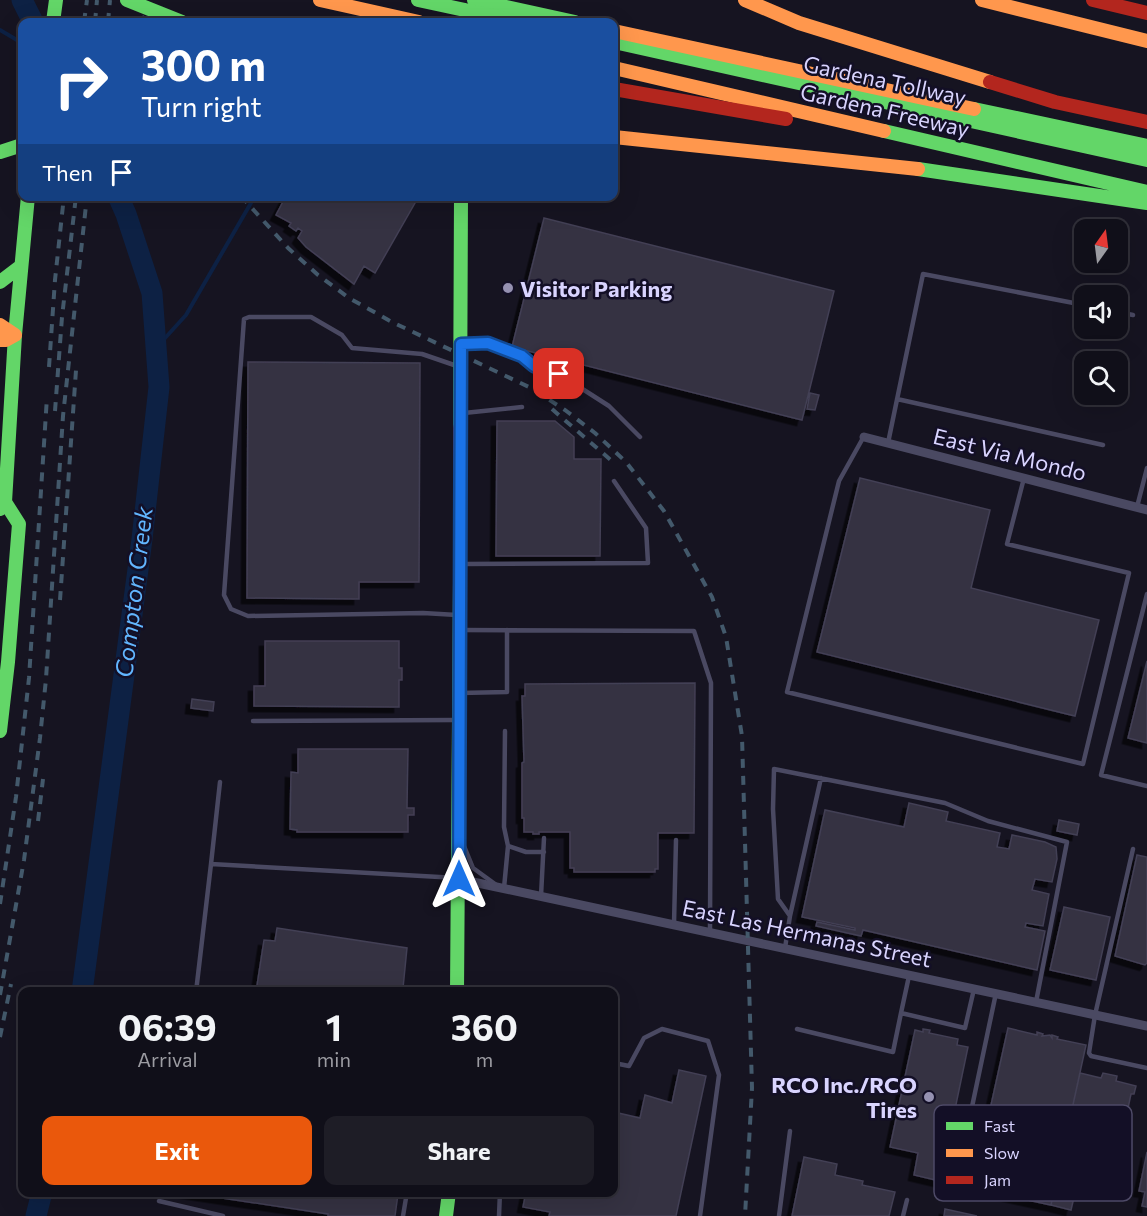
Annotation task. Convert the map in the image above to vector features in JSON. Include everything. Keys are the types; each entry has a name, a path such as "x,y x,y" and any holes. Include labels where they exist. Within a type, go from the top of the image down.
{"main road":[{"path":"54,18 56,0"},
{"path":"127,0 172,18"},
{"path":"320,0 401,18"},
{"path":"418,0 515,17"},
{"path":"467,18 468,0"},
{"path":"474,0 515,17"},
{"path":"745,0 799,23 1033,95 1147,122"},
{"path":"982,0 1147,41"},
{"path":"1093,0 1147,13"},
{"name":"Gardena Freeway","path":"618,32 1147,146"},
{"name":"Gardena Tollway","path":"618,43 1147,160"},
{"name":"Gardena Freeway","path":"618,69 1147,192"},
{"path":"618,90 944,146"},
{"path":"618,137 947,172 1147,203"},
{"path":"0,152 18,147"},
{"path":"0,731 19,524 2,504 28,201"},
{"path":"457,987 461,201"},
{"path":"0,282 21,266"},
{"path":"0,325 15,335"},
{"path":"0,340 6,340 15,335"},
{"path":"446,1216 448,1197"}],"street":[{"name":"East Via Mondo","path":"864,437 1147,510"},
{"name":"East Las Hermanas Street","path":"459,879 1147,1026"}],"lane":[{"path":"888,443 923,273 1074,303"},
{"path":"1128,314 1133,315"},
{"path":"460,615 423,613 248,616 231,609 224,595 244,319 311,317 342,335 351,348 422,354 461,367"},
{"path":"461,344 488,343 522,356 534,366 559,374 609,406 640,437"},
{"path":"897,399 1103,445"},
{"path":"461,414 522,407"},
{"path":"864,437 839,481 787,692 1083,764 1129,573 1007,544 1024,478"},
{"path":"1137,507 1147,468"},
{"path":"460,564 648,563 646,528 614,481"},
{"path":"1147,594 1101,775 1147,786"},
{"path":"460,630 694,631 711,683 710,932"},
{"path":"460,693 507,692 507,630"},
{"path":"253,721 460,720"},
{"path":"459,834 473,868 502,888 508,846 504,827 505,731"},
{"path":"790,916 778,899 773,809 774,768 945,803 988,821 1067,842 1036,1002"},
{"path":"785,948 821,778"},
{"path":"197,987 220,782"},
{"path":"541,896 544,838"},
{"path":"674,924 676,840"},
{"path":"508,846 526,852 544,852"},
{"path":"1133,849 1095,1014 1089,1053 1091,1056 1147,1068"},
{"path":"211,864 459,879"},
{"path":"796,1029 893,1052 909,975"},
{"path":"901,1013 965,1028 974,988"},
{"path":"972,1105 996,993"},
{"path":"618,1064 629,1066 644,1038 662,1029 708,1041 719,1075 700,1216"},
{"path":"779,1216 790,1131"},
{"path":"403,1216 406,1197"},
{"path":"500,1197 500,1216"},
{"path":"903,1216 907,1200"},
{"path":"159,1201 223,1216"}],"building":[{"path":"283,201 416,201 375,273 364,266 354,284 306,247 298,238 302,231 298,228 296,231 289,226 291,223 276,215"},
{"path":"544,218 834,291 802,420 512,347"},
{"path":"248,362 420,363 419,582 359,582 359,599 247,598"},
{"path":"810,393 819,395 815,410 807,409"},
{"path":"497,421 555,421 574,437 574,459 601,459 600,556 496,556"},
{"path":"860,478 990,510 971,588 1099,620 1075,716 817,652"},
{"path":"265,641 399,641 399,668 402,668 402,680 399,680 399,707 254,706 254,686 265,686"},
{"path":"1147,661 1147,743 1128,738"},
{"path":"695,683 694,833 658,833 658,869 655,869 655,872 574,872 574,868 570,868 570,832 533,834 533,832 524,832 522,696 525,696 525,684"},
{"path":"192,699 214,702 213,711 191,708"},
{"path":"298,749 408,749 407,808 414,808 414,815 408,815 408,832 297,832 297,830 290,829 291,772 298,773"},
{"path":"909,803 948,812 946,821 1000,833 997,847 1009,849 1012,835 1045,842 1056,847 1057,859 1052,882 1035,879 1032,890 1049,894 1043,926 1026,923 1025,927 1045,931 1037,970 863,930 861,936 816,926 817,922 855,930 855,928 802,917 825,810 904,827"},
{"path":"1059,820 1079,824 1077,835 1057,831"},
{"path":"1137,855 1147,857 1147,963 1145,965 1115,956"},
{"path":"1064,907 1110,917 1096,980 1050,970"},
{"path":"277,928 407,948 403,987 257,987 264,940 275,941"},
{"path":"1008,1028 1037,1035 1037,1032 1043,1034 1042,1036 1050,1035 1052,1038 1052,1035 1058,1037 1057,1039 1086,1045 1073,1105 991,1105"},
{"name":"RCO Inc./RCO Tires","path":"923,1029 930,1030 929,1033 958,1039 957,1045 968,1047 956,1105 934,1105 934,1180 914,1175 918,1153 890,1147 915,1030 923,1032"},
{"path":"679,1070 706,1076 676,1216 549,1216 550,1212 523,1207 525,1197 618,1197 618,1113 640,1118 645,1095 672,1103"},
{"path":"1080,1073 1101,1078 1103,1073 1117,1076 1116,1081 1136,1086 1129,1105 1073,1105"},
{"path":"1147,1152 1147,1207 1142,1206 1145,1192 1139,1191"},
{"path":"804,1157 837,1164 835,1175 863,1181 862,1185 895,1192 889,1216 792,1216"},
{"path":"215,1197 398,1197 395,1216 328,1216 328,1214"},
{"path":"1032,1201 1052,1201 1051,1205"},
{"path":"1052,1201 1073,1201 1071,1210 1051,1205"},
{"path":"945,1209 977,1216 944,1216"}],"waterway":[{"name":"Compton Creek","path":"22,0 31,18"},
{"path":"358,18 361,14"},
{"path":"0,30 18,41"},
{"name":"Compton Creek","path":"83,987 142,539 159,387 152,293 120,201"},
{"path":"156,348 186,315 252,201"},
{"name":"Compton Creek","path":"36,1216 41,1197"}],"railway":[{"path":"85,18 87,0"},
{"path":"95,18 97,0"},
{"path":"108,18 110,0"},
{"path":"136,0 143,18"},
{"path":"49,367 63,201"},
{"path":"55,411 62,317 75,201"},
{"path":"0,995 24,860 40,738 63,416 86,201"},
{"path":"246,201 288,248 318,275 349,298 392,322 531,388 595,433 626,462 664,511 712,597 726,637 742,736 752,1088 745,1216"},
{"path":"60,600 76,370"},
{"path":"0,904 16,797 29,678 47,397"},
{"path":"552,409 613,462"},
{"path":"38,821 43,779"},
{"path":"0,1037 11,984"}],"traffic: fast":[{"path":"54,18 56,0"},
{"path":"127,0 172,18"},
{"path":"418,0 502,18"},
{"path":"474,0 557,18"},
{"path":"618,43 1147,160"},
{"path":"974,109 1147,146"},
{"path":"884,131 1147,192"},
{"path":"0,152 18,146"},
{"path":"918,169 1147,203"},
{"path":"0,509 5,502 15,335 28,201"},
{"path":"460,428 461,201"},
{"path":"0,282 21,266"},
{"path":"0,731 19,524 5,502"},
{"path":"457,987 460,582"},
{"path":"446,1216 448,1197"}],"traffic: slow":[{"path":"320,0 401,18"},
{"path":"745,0 799,23 990,82"},
{"path":"982,0 1147,41"},
{"path":"618,32 974,109"},
{"path":"618,69 884,131"},
{"path":"618,137 918,169"},
{"path":"0,325 15,335 6,340 0,340"}],"traffic: jam":[{"path":"1093,0 1147,13"},
{"path":"990,82 1055,102 1147,122"},
{"path":"618,90 786,119"},
{"path":"460,428 460,582"}],"place":[{"name":"Visitor Parking","path":"508,288"},
{"name":"RCO Inc./RCO Tires","path":"929,1097"}],"route":[{"path":"459,879 461,344 488,343 522,356 534,366 559,374"}]}
